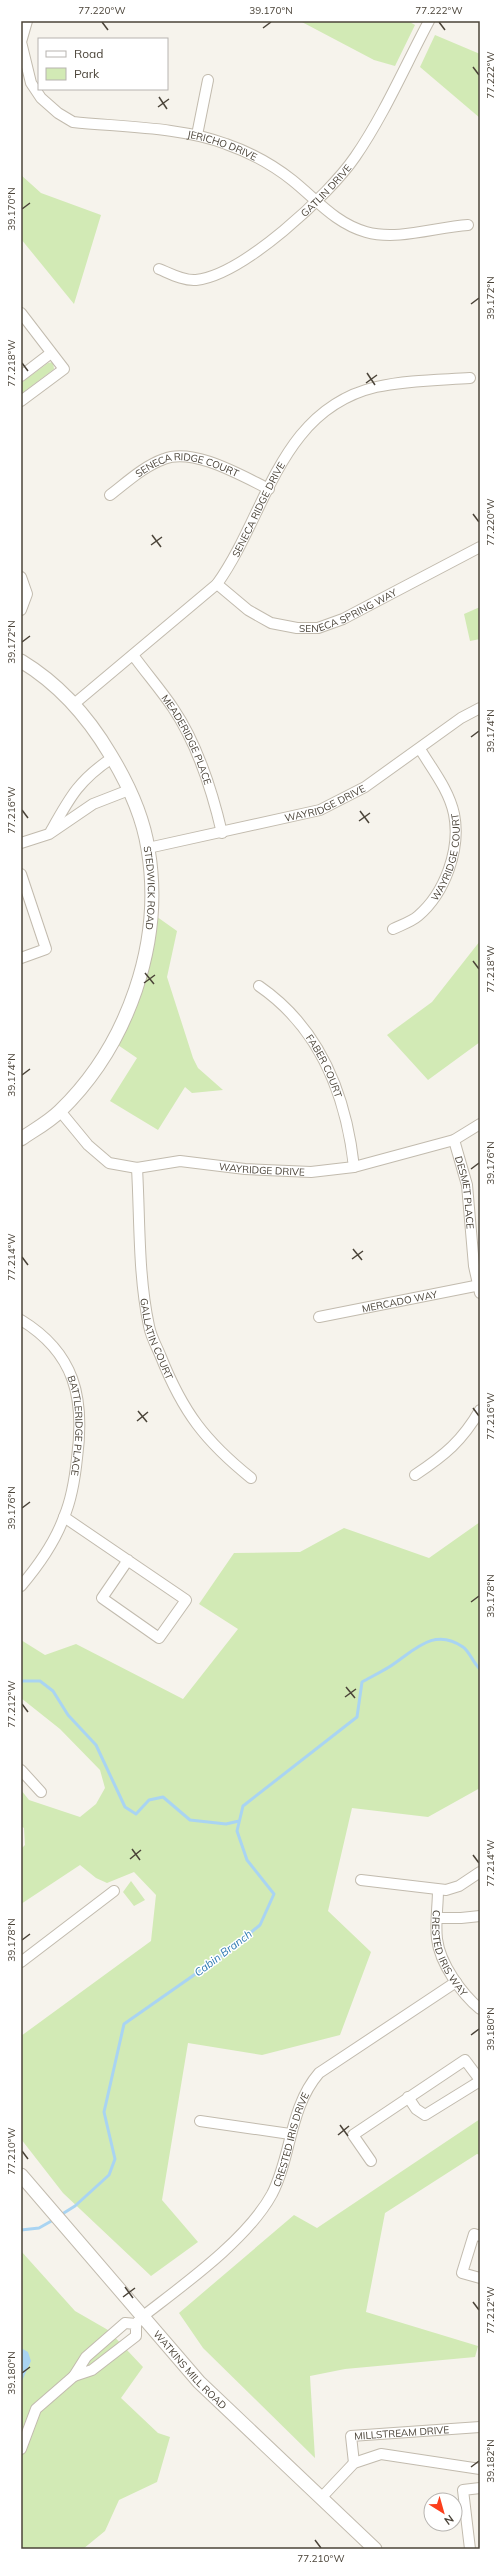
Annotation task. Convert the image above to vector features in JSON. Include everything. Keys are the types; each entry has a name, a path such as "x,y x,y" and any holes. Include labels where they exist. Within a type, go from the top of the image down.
{"street":[{"name":"JERICHO DRIVE","path":"27,21 21,42 31,83 41,98 58,113 73,122 197,135 226,144 253,156 292,180 314,202 337,220 367,232 403,235 439,227 468,225"},
{"name":"GATLIN DRIVE","path":"159,269 184,279 196,280 223,273 272,241 314,202 361,148 429,21"},
{"path":"197,135 208,80"},
{"path":"21,313 64,369 21,401"},
{"path":"21,376 51,353"},
{"name":"SENECA RIDGE DRIVE","path":"74,704 217,584 232,563 284,456 306,428 326,409 348,396 376,387 403,382 470,378"},
{"name":"SENECA RIDGE COURT","path":"110,495 146,468 165,458 186,457 211,462 269,488"},
{"name":"SENECA SPRING WAY","path":"217,584 248,610 270,622 297,628 318,628 343,619 480,547"},
{"path":"21,577 26,594 21,610"},
{"name":"MEADERIDGE PLACE","path":"133,655 174,709 186,730 203,767 222,833"},
{"name":"STEDWICK ROAD","path":"21,661 56,687 74,704 98,735 129,790 148,848 151,916 146,952 131,1005 123,1023 92,1074 60,1112 21,1139"},
{"name":"WAYRIDGE DRIVE","path":"148,848 222,833 320,810 365,787 420,749 461,718 480,708"},
{"name":"WAYRIDGE COURT","path":"393,929 417,916 444,882 456,834 454,813 444,790 420,749"},
{"path":"49,834 78,785 91,772 112,758"},
{"path":"21,843 49,834 93,804 129,790"},
{"path":"21,874 46,949 21,958"},
{"name":"FABER COURT","path":"259,986 274,996 299,1022 324,1059 345,1112 354,1167"},
{"name":"WAYRIDGE DRIVE","path":"60,1112 88,1145 109,1163 137,1168 180,1161 245,1169 311,1172 354,1167 454,1140 480,1124"},
{"name":"DESMET PLACE","path":"454,1140 467,1185 471,1240 479,1288"},
{"name":"GALLATIN COURT","path":"137,1168 144,1295 149,1328 174,1390 193,1421 220,1453 251,1478"},
{"name":"MERCADO WAY","path":"319,1317 479,1288"},
{"name":"BATTLERIDGE PLACE","path":"21,1320 44,1336 59,1353 75,1384 80,1402 80,1430 74,1483 64,1517 39,1563 21,1586"},
{"path":"416,1475 444,1456 462,1438 480,1410"},
{"path":"64,1517 128,1560 186,1600 159,1638 102,1598 128,1560"},
{"path":"21,1770 42,1792"},
{"path":"361,1880 446,1890 459,1886 480,1872"},
{"name":"CRESTED IRIS WAY","path":"438,1890 437,1940 443,1958 456,1982 480,2010"},
{"path":"21,1962 114,1891"},
{"path":"438,1918 480,1916"},
{"name":"CRESTED IRIS DRIVE","path":"139,2321 249,2228 272,2194 280,2173 290,2134 301,2103 319,2073 456,1982"},
{"path":"371,2161 353,2135 408,2097 466,2060 480,2080 425,2115 416,2109 408,2097"},
{"path":"200,2121 290,2134"},
{"name":"WATKINS MILL ROAD","path":"21,2175 74,2238 139,2321 216,2400 375,2549"},
{"path":"480,2236 474,2234 462,2273 480,2278"},
{"path":"21,2449 36,2409 74,2376 86,2357 125,2323 139,2321 136,2336 92,2370 74,2376"},
{"name":"MILLSTREAM DRIVE","path":"354,2463 351,2436 480,2427"},
{"name":"MILLSTREAM DRIVE","path":"321,2498 354,2463 381,2454 480,2469"},
{"path":"470,2549 463,2490 480,2488"}],"green space":[{"path":"300,21 408,21 415,25 395,66 374,60"},
{"path":"435,35 480,54 480,118 420,67"},
{"path":"21,175 41,193 101,215 74,304 21,239"},
{"path":"53,362 54,369 21,394 21,383 48,363"},
{"path":"480,607 480,639 470,641 464,614"},
{"path":"153,914 177,931 167,977 193,1058 198,1068 223,1090 192,1093 185,1087 158,1130 110,1101 137,1058 112,1041 127,1014"},
{"path":"480,941 480,1042 428,1080 387,1035 432,1002"},
{"path":"480,1522 480,1788 428,1817 352,1808 328,1911 371,1952 340,2035 262,2055 188,2043 162,2200 198,2242 151,2276 63,2193 21,2139 21,2036 151,1941 156,1895 134,1872 107,1883 96,1878 80,1865 21,1904 21,1849 25,1845 24,1828 21,1826 21,1790 29,1800 80,1817 96,1804 105,1788 100,1770 60,1729 21,1698 21,1640 45,1655 76,1644 183,1699 238,1629 199,1604 234,1553 300,1552 344,1528 429,1558"},
{"path":"131,1881 145,1900 134,1906 123,1892"},
{"path":"480,2119 480,2155 477,2154 385,2213 366,2312 478,2346 475,2357 345,2369 310,2376 315,2458 203,2348 179,2313 294,2215 317,2228"},
{"path":"21,2251 75,2311 108,2330 143,2367 121,2398 158,2433 170,2437 157,2482 119,2500 105,2531 83,2549 21,2549"}],"water":[{"path":"21,2348 28,2352 31,2361 21,2383"}],"waterway":[{"name":"Cabin Branch","path":"59,2216 75,2206 109,2175 115,2159 104,2112 124,2024 224,1954 260,1925 274,1894 247,1860 237,1831 243,1806 357,1717 362,1682 389,1667 415,1649 433,1640 442,1639 452,1641 463,1647 480,1669"},
{"path":"21,1681 40,1681 53,1691 68,1715 96,1745 125,1807 136,1814 149,1800 163,1797 190,1820 226,1824 239,1821"},
{"name":"Cabin Branch","path":"21,2230 39,2228 55,2219"}]}
